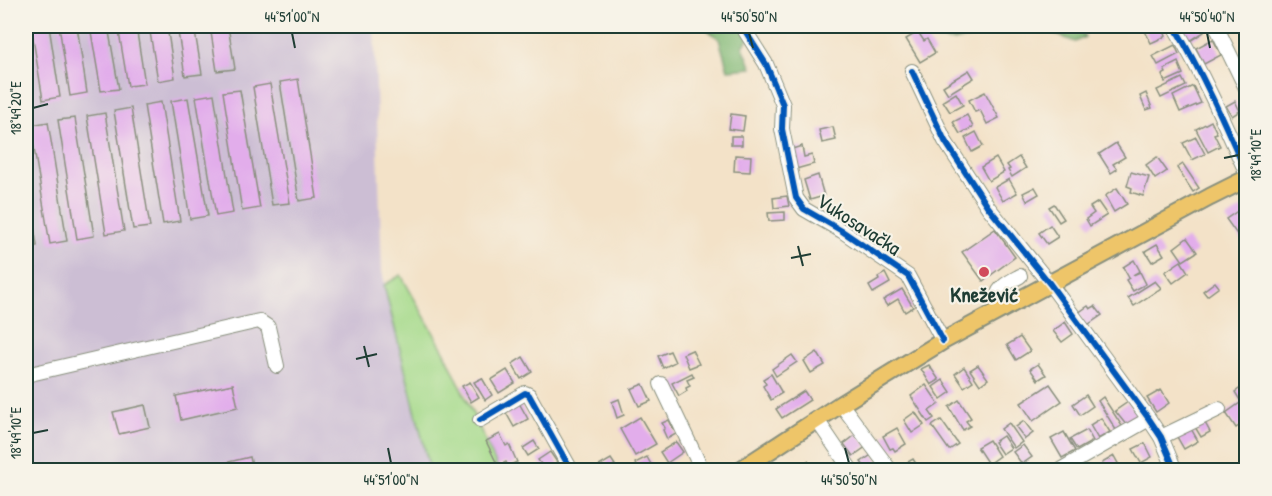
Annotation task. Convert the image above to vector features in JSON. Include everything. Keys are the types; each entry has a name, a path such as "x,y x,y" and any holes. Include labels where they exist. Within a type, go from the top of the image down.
{"main road":[{"path":"743,470 841,404 943,341 1246,179"}],"street":[{"name":"Vukosavačka","path":"742,26 766,64 783,105 782,129 796,198 804,209 842,231 908,276 943,341"},
{"path":"1174,26 1214,98 1246,172"},
{"path":"1216,26 1246,88"},
{"path":"912,71 945,141 988,207 1050,284 1149,419 1161,437 1175,471"},
{"path":"1004,309 998,294 1001,289 1020,276"},
{"path":"26,375 259,321 268,327 276,366"},
{"path":"661,384 702,471"},
{"path":"480,420 525,393 529,395 571,471"},
{"path":"841,404 890,471"},
{"path":"1161,437 1219,409"},
{"path":"1060,471 1149,419"},
{"path":"817,420 851,471"}],"shaded area":[{"path":"26,26 374,26 382,272 430,470 26,470"}],"green space":[{"path":"703,26 755,26 743,47 752,68 728,70 719,39"},
{"path":"906,26 1079,26 1085,37 1075,42 1037,27 952,41 922,38"},
{"path":"401,275 445,353 499,470 430,470 384,285"}],"building":[{"path":"31,26 49,26 60,97 43,100"},
{"path":"59,26 77,26 87,93 70,96"},
{"path":"90,26 108,26 119,89 101,91"},
{"path":"118,26 136,26 145,84 128,86"},
{"path":"149,26 167,26 175,78 158,81"},
{"path":"177,26 194,26 202,74 185,76"},
{"path":"210,26 228,26 235,69 217,71"},
{"path":"1162,26 1166,36 1151,43 1144,29"},
{"path":"1192,26 1200,26 1204,32 1190,41 1184,31"},
{"path":"918,32 924,41 927,39 935,53 920,62 906,39"},
{"path":"1213,39 1221,55 1204,64 1196,48"},
{"path":"1175,45 1179,54 1158,65 1153,56"},
{"path":"1178,62 1183,74 1165,82 1162,75 1166,73 1164,69"},
{"path":"969,70 974,78 948,94 943,86"},
{"path":"1182,78 1186,86 1161,98 1157,90"},
{"path":"298,79 317,198 299,201 280,82"},
{"path":"270,84 290,203 272,205 253,87"},
{"path":"1193,86 1201,103 1180,112 1173,96"},
{"path":"240,90 260,208 242,211 223,92"},
{"path":"985,92 999,118 987,124 980,110 975,112 969,100"},
{"path":"956,93 963,105 950,112 943,101"},
{"path":"1146,93 1152,108 1146,110 1140,96"},
{"path":"214,94 233,213 216,216 196,97"},
{"path":"188,98 208,216 190,219 171,101"},
{"path":"1235,101 1240,111 1232,116 1226,106"},
{"path":"161,102 180,221 163,224 144,105"},
{"path":"131,108 150,227 133,229 114,111"},
{"path":"105,113 124,231 106,234 87,116"},
{"path":"731,114 745,116 743,131 729,129"},
{"path":"967,115 973,127 960,134 953,122"},
{"path":"75,118 94,236 77,239 58,120"},
{"path":"1211,121 1220,146 1208,152 1196,129"},
{"path":"48,122 67,241 50,244 30,125"},
{"path":"833,127 836,140 822,143 819,130"},
{"path":"976,132 983,146 972,152 965,138"},
{"path":"731,136 742,136 742,145 731,145"},
{"path":"1196,137 1205,154 1192,160 1183,143"},
{"path":"1116,143 1125,157 1113,164 1117,169 1111,173 1099,154"},
{"path":"802,146 804,157 812,155 814,164 796,169 792,149"},
{"path":"735,155 751,156 750,172 734,171"},
{"path":"1019,157 1026,168 1012,177 1007,165"},
{"path":"1157,157 1167,171 1155,179 1146,165"},
{"path":"996,158 1004,172 989,181 981,167"},
{"path":"1183,164 1199,188 1193,192 1177,168"},
{"path":"1131,172 1149,177 1143,196 1131,192 1132,188 1127,186"},
{"path":"818,175 824,196 810,200 804,180"},
{"path":"1009,179 1017,193 1003,201 995,187"},
{"path":"26,182 37,246 26,248"},
{"path":"1035,187 1039,194 1027,201 1023,193"},
{"path":"1117,188 1127,204 1114,212 1105,196"},
{"path":"787,196 789,206 774,208 773,198"},
{"path":"1098,202 1107,215 1090,226 1086,219 1094,213 1090,207"},
{"path":"1054,204 1064,219 1059,222 1049,207"},
{"path":"1242,208 1246,214 1246,247 1226,219"},
{"path":"785,212 785,220 769,221 768,213"},
{"path":"1050,225 1058,237 1047,244 1039,233"},
{"path":"995,229 1015,257 983,281 962,252"},
{"path":"1187,238 1197,252 1183,261 1174,248"},
{"path":"1157,244 1164,255 1152,262 1145,251"},
{"path":"1134,260 1140,271 1133,275 1140,272 1146,284 1133,291 1126,280 1129,278 1123,267"},
{"path":"1181,261 1188,272 1173,283 1165,272"},
{"path":"885,273 890,283 873,293 869,286"},
{"path":"1155,281 1161,288 1134,306 1128,298"},
{"path":"1215,282 1219,287 1207,296 1203,291"},
{"path":"902,289 913,307 905,312 898,299 887,306 883,300"},
{"path":"1088,306 1090,309 1095,306 1102,315 1086,326 1078,313"},
{"path":"1065,322 1073,334 1062,342 1053,331"},
{"path":"1020,337 1030,351 1016,360 1007,345"},
{"path":"692,350 699,364 689,368 683,354"},
{"path":"670,351 675,362 663,368 658,356"},
{"path":"817,352 825,365 811,373 804,361"},
{"path":"792,355 797,362 776,376 772,369"},
{"path":"523,357 532,372 521,379 512,364"},
{"path":"1038,364 1046,375 1038,380 1030,369"},
{"path":"929,365 939,380 931,385 921,369"},
{"path":"978,365 988,379 980,385 970,370"},
{"path":"964,367 973,381 964,387 955,374"},
{"path":"507,370 515,383 499,393 491,380"},
{"path":"692,373 694,377 687,380 690,386 679,396 672,383"},
{"path":"771,374 782,393 771,400 763,386 766,384 763,379"},
{"path":"482,378 492,395 485,400 474,382"},
{"path":"943,380 951,392 941,399 933,387"},
{"path":"470,382 479,397 471,402 462,386"},
{"path":"233,384 238,407 181,420 176,396"},
{"path":"643,384 651,401 639,406 631,389"},
{"path":"1050,384 1062,401 1033,421 1021,403"},
{"path":"926,385 939,404 929,411 934,418 928,422 911,396"},
{"path":"1245,385 1246,387 1246,410 1235,392"},
{"path":"1161,390 1169,403 1156,412 1147,398"},
{"path":"804,391 810,400 782,418 776,409"},
{"path":"1086,395 1093,406 1080,415 1073,404"},
{"path":"1103,397 1122,426 1116,430 1098,401"},
{"path":"619,399 624,415 617,418 612,402"},
{"path":"959,400 971,418 966,421 970,426 963,430 949,407"},
{"path":"1128,402 1139,417 1127,426 1115,411"},
{"path":"519,403 528,419 514,427 505,411"},
{"path":"1240,403 1246,412 1246,421 1236,428 1226,413"},
{"path":"145,405 150,427 119,434 113,412"},
{"path":"915,412 924,425 912,433 904,420"},
{"path":"640,417 656,444 635,456 620,429"},
{"path":"1101,418 1110,432 1098,439 1090,425"},
{"path":"669,420 676,434 667,439 662,423"},
{"path":"941,420 958,444 949,450 932,426"},
{"path":"1024,421 1033,433 1025,439 1016,427"},
{"path":"1204,421 1210,432 1201,437 1195,427"},
{"path":"1009,423 1022,442 1014,448 1001,429"},
{"path":"1190,427 1198,441 1184,449 1176,435"},
{"path":"897,428 906,444 895,451 893,448 890,449 883,436"},
{"path":"1087,430 1093,441 1077,450 1070,439"},
{"path":"1064,432 1075,451 1062,458 1051,439"},
{"path":"858,433 867,446 853,456 844,444"},
{"path":"500,434 506,446 509,444 517,462 508,466 506,462 498,466 486,441"},
{"path":"1003,436 1011,448 1002,454 994,442"},
{"path":"989,440 999,456 988,464 977,447"},
{"path":"534,441 539,449 528,456 523,448"},
{"path":"676,442 683,452 667,463 660,452"},
{"path":"1145,443 1152,457 1141,463 1133,449"},
{"path":"1023,445 1032,457 1022,464 1013,452"},
{"path":"550,452 559,465 551,470 545,470 538,460"},
{"path":"873,454 885,470 867,470 861,462"},
{"path":"1114,456 1121,469 1106,470 1102,463"},
{"path":"250,457 253,470 195,470"},
{"path":"647,457 654,470 638,470 635,463"},
{"path":"611,459 615,465 602,470 599,466"},
{"path":"913,459 918,467 904,470 901,466"},
{"path":"808,461 813,470 797,470 795,467"}],"cycle path":[{"path":"742,26 766,64 783,105 782,129 796,198 804,209 842,231 908,276 943,341"},
{"path":"1174,26 1203,79 1246,172"},
{"path":"912,71 945,141 988,207 1050,284 1149,419 1161,437 1175,470"},
{"path":"480,420 525,393 529,395 571,470"}],"place":[{"name":"Knežević","path":"984,272"}]}
